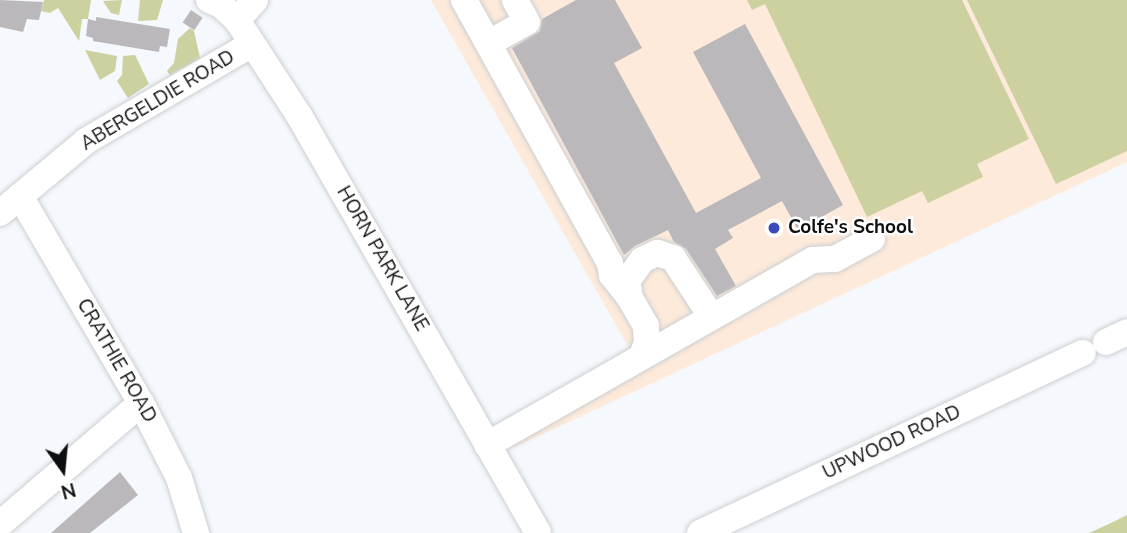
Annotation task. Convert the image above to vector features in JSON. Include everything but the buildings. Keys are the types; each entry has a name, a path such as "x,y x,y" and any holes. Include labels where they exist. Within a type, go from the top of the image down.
{"street":[{"name":"HORN PARK LANE","path":"209,0 221,5 237,20 300,117 538,533"},
{"path":"237,20 255,0"},
{"path":"464,0 624,278 646,326 647,342 642,356"},
{"path":"489,43 527,22 515,0"},
{"name":"ABERGELDIE ROAD","path":"0,213 86,141 252,44"},
{"name":"CRATHIE ROAD","path":"20,195 141,403 179,478 196,533"},
{"path":"487,445 813,260 835,259 872,239"},
{"path":"624,278 657,253 673,258 679,263 711,316"},
{"name":"UPWOOD ROAD","path":"700,533 1105,342"},
{"path":"0,524 141,403"}],"shaded area":[{"name":"Colfe's School","path":"431,0 1127,0 1127,162 513,448 501,427 632,353"}],"green space":[{"path":"44,0 91,0 88,19 82,19 79,41 58,8 50,13 41,11"},
{"path":"122,0 119,15 111,13 103,1"},
{"path":"140,0 163,0 157,20 138,21"},
{"path":"747,0 962,0 1029,139 977,164 983,177 928,203 922,191 867,217 765,4 752,10"},
{"path":"967,0 1127,0 1127,151 1056,184"},
{"path":"190,28 194,31 200,58 170,75 167,71 174,63 178,39"},
{"path":"85,50 117,56 115,71 100,80"},
{"path":"135,55 149,84 128,98 117,81 122,75 123,56"},
{"path":"1127,515 1127,533 1089,533 1111,523"}],"place":[{"name":"Colfe's School","path":"774,228"}]}
